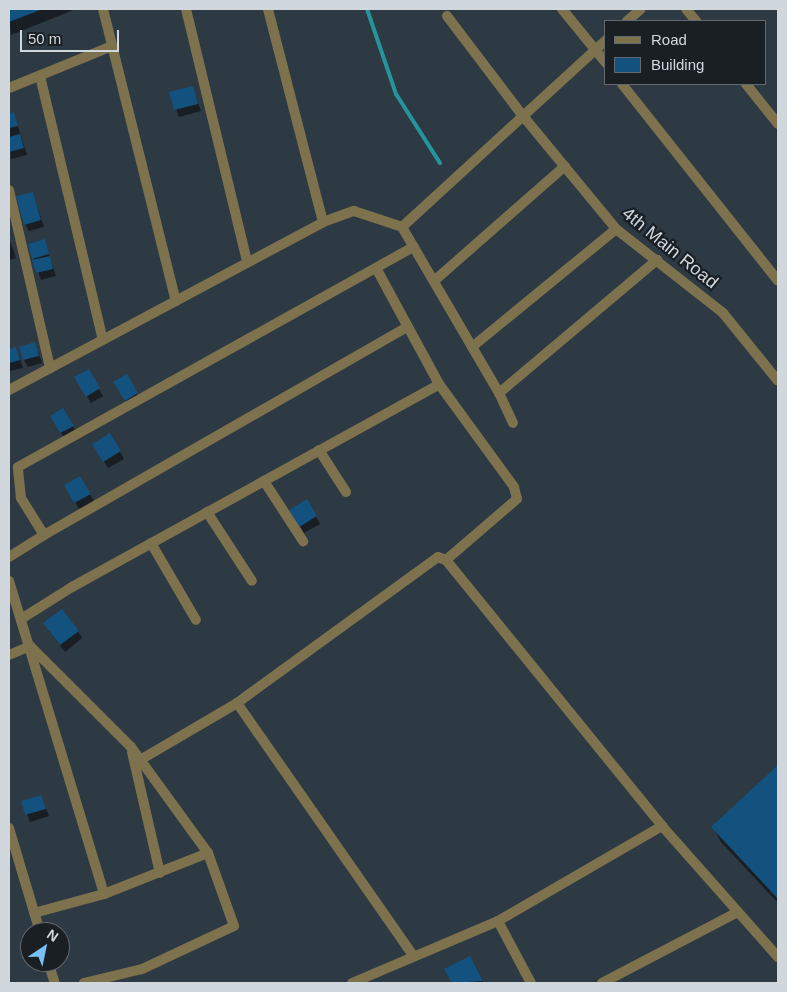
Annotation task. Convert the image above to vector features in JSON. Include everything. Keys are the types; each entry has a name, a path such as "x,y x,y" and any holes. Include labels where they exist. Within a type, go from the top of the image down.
{"street":[{"path":"103,9 176,301"},
{"path":"186,9 247,262"},
{"path":"268,9 323,222"},
{"path":"562,9 604,60"},
{"path":"628,20 641,9"},
{"path":"686,9 695,20"},
{"name":"4th Main Road","path":"447,16 523,116 616,229 723,313 778,381"},
{"path":"402,227 604,42"},
{"path":"9,88 112,46"},
{"path":"40,76 103,340"},
{"path":"623,85 778,281"},
{"path":"747,85 778,124"},
{"path":"434,281 565,166"},
{"path":"9,190 50,368"},
{"path":"9,390 323,222 354,211 402,227 499,393 513,423"},
{"path":"472,347 616,229"},
{"path":"44,535 21,498 18,467 414,247"},
{"path":"499,393 657,260"},
{"path":"376,268 439,384 514,487 517,499 446,560"},
{"path":"9,557 44,535 407,327"},
{"path":"21,619 151,543 439,384"},
{"path":"319,450 346,492"},
{"path":"264,481 303,541"},
{"path":"207,512 252,581"},
{"path":"151,543 196,620"},
{"path":"140,760 236,703 438,557 446,560 662,826 778,957"},
{"path":"9,582 104,894"},
{"path":"9,655 30,646"},
{"path":"30,646 130,747 208,853 234,926 142,969 84,983"},
{"path":"236,703 413,955"},
{"path":"130,747 160,873"},
{"path":"352,983 413,955 498,921 662,826"},
{"path":"9,828 37,922"},
{"path":"34,913 104,894 208,853"},
{"path":"602,983 738,912"},
{"path":"498,921 532,983"}],"building":[{"path":"9,9 43,9 9,22"},
{"path":"193,86 198,104 174,110 169,92"},
{"path":"14,112 18,126 9,128 9,114"},
{"path":"20,134 24,148 9,152 9,137"},
{"path":"33,192 41,220 24,225 16,196"},
{"path":"45,239 49,254 32,259 28,244"},
{"path":"50,256 53,269 36,273 32,260"},
{"path":"35,342 39,356 23,360 19,347"},
{"path":"16,347 20,360 9,363 9,349"},
{"path":"89,369 100,388 86,397 74,377"},
{"path":"127,374 138,393 125,401 113,382"},
{"path":"63,408 74,426 60,433 50,416"},
{"path":"110,433 121,451 103,462 92,444"},
{"path":"80,476 91,494 74,503 64,485"},
{"path":"307,499 317,516 299,527 289,510"},
{"path":"62,609 79,631 60,645 43,623"},
{"path":"778,765 778,899 711,827"},
{"path":"41,795 46,809 25,815 21,801"},
{"path":"470,956 483,981 452,983 444,969"}],"waterway":[{"path":"367,9 396,94 440,163"}]}
